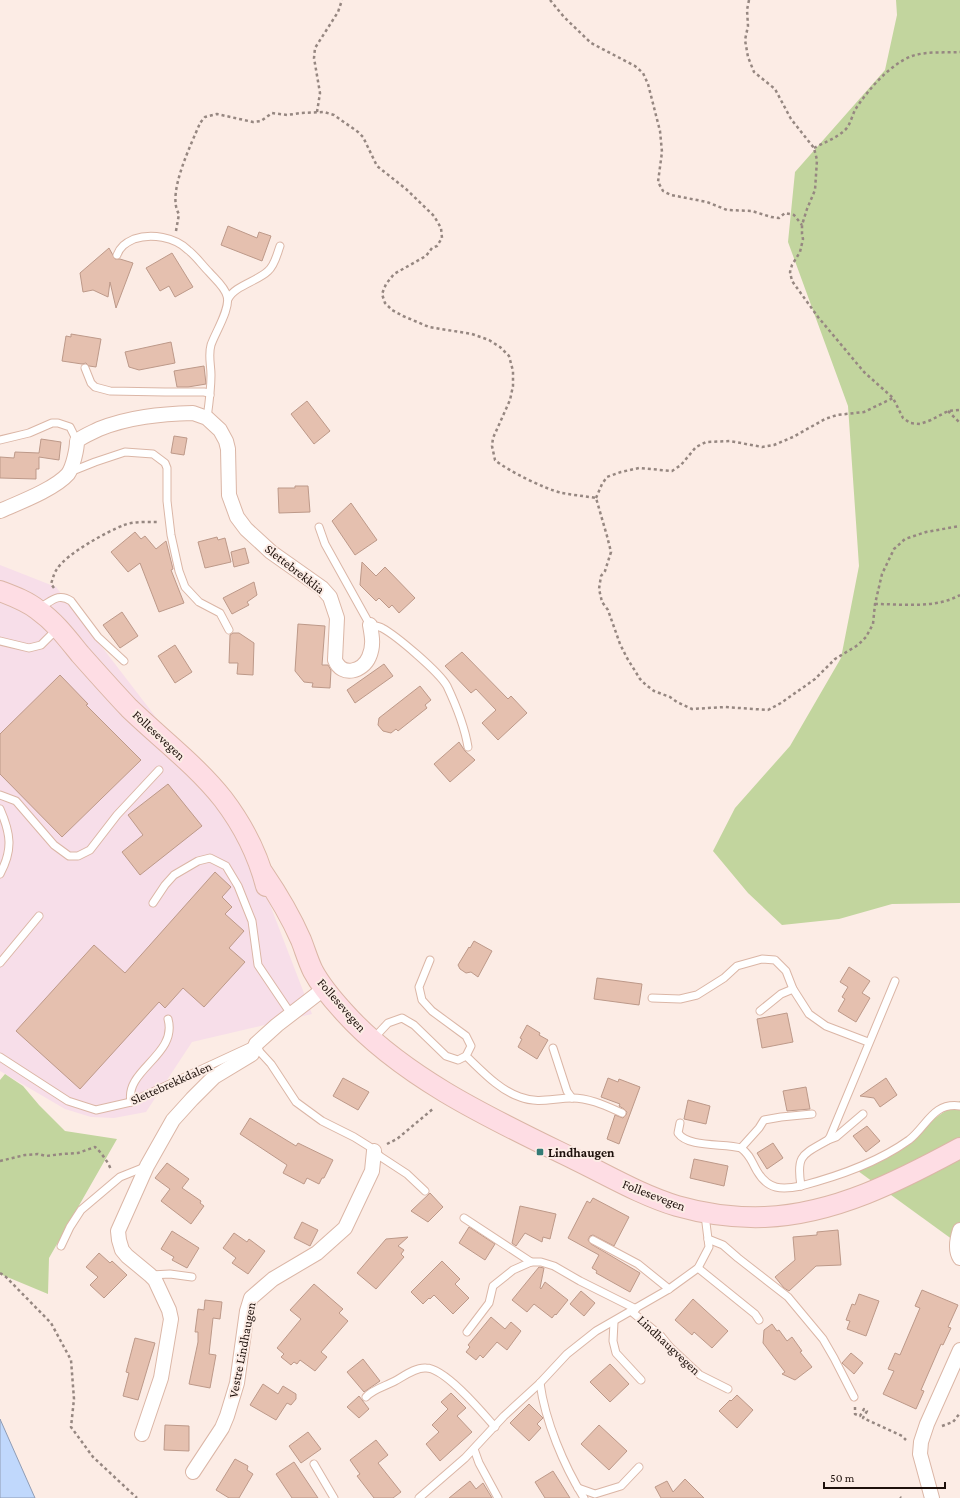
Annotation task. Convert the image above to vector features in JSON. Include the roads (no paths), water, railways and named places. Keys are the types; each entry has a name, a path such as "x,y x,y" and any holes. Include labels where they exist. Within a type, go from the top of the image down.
{"main road":[{"name":"Follesevegen","path":"0,591 17,597 37,609 58,628 103,681 129,708 203,776 223,800 244,831 263,873 282,900 313,970 325,988 345,1013 373,1040 400,1062 431,1084 460,1101 557,1151 646,1194 676,1206 705,1213 736,1216 765,1217 794,1214 832,1205 886,1186 960,1148"}],"street":[{"path":"0,511 39,494 68,473 74,457 77,441 89,433 111,424 149,415 193,413 207,418"},
{"name":"Slettebrekklia","path":"207,418 220,430 226,441 228,449 230,495 237,517 246,529 271,552 322,588 330,597 337,618 335,660 340,670 350,671 358,668 369,658 373,640 370,625"},
{"path":"142,1434 161,1378 171,1319 164,1297 150,1274 127,1256 120,1245 118,1231 147,1166 173,1120 214,1077 252,1054 256,1044 305,1002 325,988"},
{"name":"Vestre Lindhaugen","path":"194,1472 222,1428 238,1383 247,1311 251,1298 273,1279 317,1253 345,1228 372,1171 374,1151"},
{"path":"960,1230 957,1243 957,1254 960,1258"},
{"path":"932,1498 920,1454 921,1442 927,1424 960,1350"}],"lane":[{"path":"117,255 119,249 123,245 144,236 161,237 175,241 188,249 218,283 226,293 228,299"},
{"path":"207,418 210,395 210,351 228,299 234,292 268,271 273,264 280,246"},
{"path":"85,368 94,387 110,391 204,392 209,393 210,395"},
{"path":"0,440 29,433 45,426 58,423 70,427 76,436 77,441"},
{"path":"68,473 125,452 153,454 165,463 167,468 167,501 169,522 179,571 185,587 200,602 220,613 229,630"},
{"name":"Slettebrekklia","path":"318,527 325,544 370,625"},
{"path":"37,609 60,597 65,597 71,602 98,637 124,661"},
{"path":"370,625 382,627 394,636 429,666 446,684 466,736 468,747"},
{"path":"0,641 29,648 41,645 58,628"},
{"path":"0,795 16,801 54,845 69,856 78,856 90,850 117,815 159,770"},
{"path":"0,809 10,844 9,853 0,874"},
{"path":"153,903 165,885 174,876 198,860 210,858 226,866 238,886 252,922 258,965 291,1014"},
{"path":"0,963 39,916"},
{"path":"652,998 680,999 697,995 724,978 737,966 762,959 775,960 786,971 793,989 809,1014 826,1026 868,1042"},
{"path":"430,960 419,987 422,1000 432,1011 466,1036 471,1046 466,1056 503,1088 520,1098 539,1101 572,1098 594,1101 622,1113"},
{"path":"828,1140 895,981"},
{"path":"760,1011 780,994 793,989"},
{"path":"131,1102 130,1096 135,1082 141,1072 157,1056 163,1047 170,1025 168,1018"},
{"name":"Follesevegen","path":"373,1040 388,1023 402,1018 414,1025 446,1056 458,1060 466,1056"},
{"path":"256,1044 260,1052 271,1064 296,1102 322,1121 354,1137 407,1174 425,1191"},
{"name":"Slettebrekkdalen","path":"0,1057 68,1100 96,1110 131,1102 256,1044"},
{"path":"553,1048 567,1091 572,1098"},
{"path":"680,1123 678,1133 685,1139 698,1143 741,1148 749,1155 765,1183 774,1188 790,1188 830,1179 888,1154 910,1139 937,1110 952,1105 960,1106"},
{"path":"741,1148 760,1128 764,1120 781,1116 812,1114"},
{"path":"801,1186 799,1170 801,1159 805,1153 836,1137 863,1114"},
{"path":"61,1246 70,1227 81,1210 120,1177 147,1166"},
{"name":"Lindhaugvegen","path":"423,1497 474,1449 567,1354 596,1331 669,1289 698,1268 708,1247 705,1213"},
{"path":"464,1218 531,1262"},
{"path":"708,1239 723,1245 788,1297 823,1340 834,1358 854,1398"},
{"path":"593,1240 638,1264 669,1289"},
{"path":"468,1332 489,1303 493,1286 513,1270 531,1262"},
{"name":"Lindhaugvegen","path":"531,1262 541,1262 554,1266 634,1310 700,1375 728,1389"},
{"path":"698,1268 755,1314 759,1320"},
{"path":"150,1274 170,1274 192,1277"},
{"path":"614,1322 613,1341 616,1353 641,1380"},
{"path":"366,1397 377,1389 413,1371 427,1368 440,1373 451,1381 495,1427"},
{"path":"540,1383 547,1416 566,1465 584,1498"},
{"path":"474,1449 498,1498"},
{"path":"314,1464 334,1498"},
{"path":"578,1488 595,1494 621,1486 639,1467"}],"water":[{"path":"0,1419 35,1498 0,1498"}],"place":[{"name":"Lindhaugen","path":"540,1152"}]}
